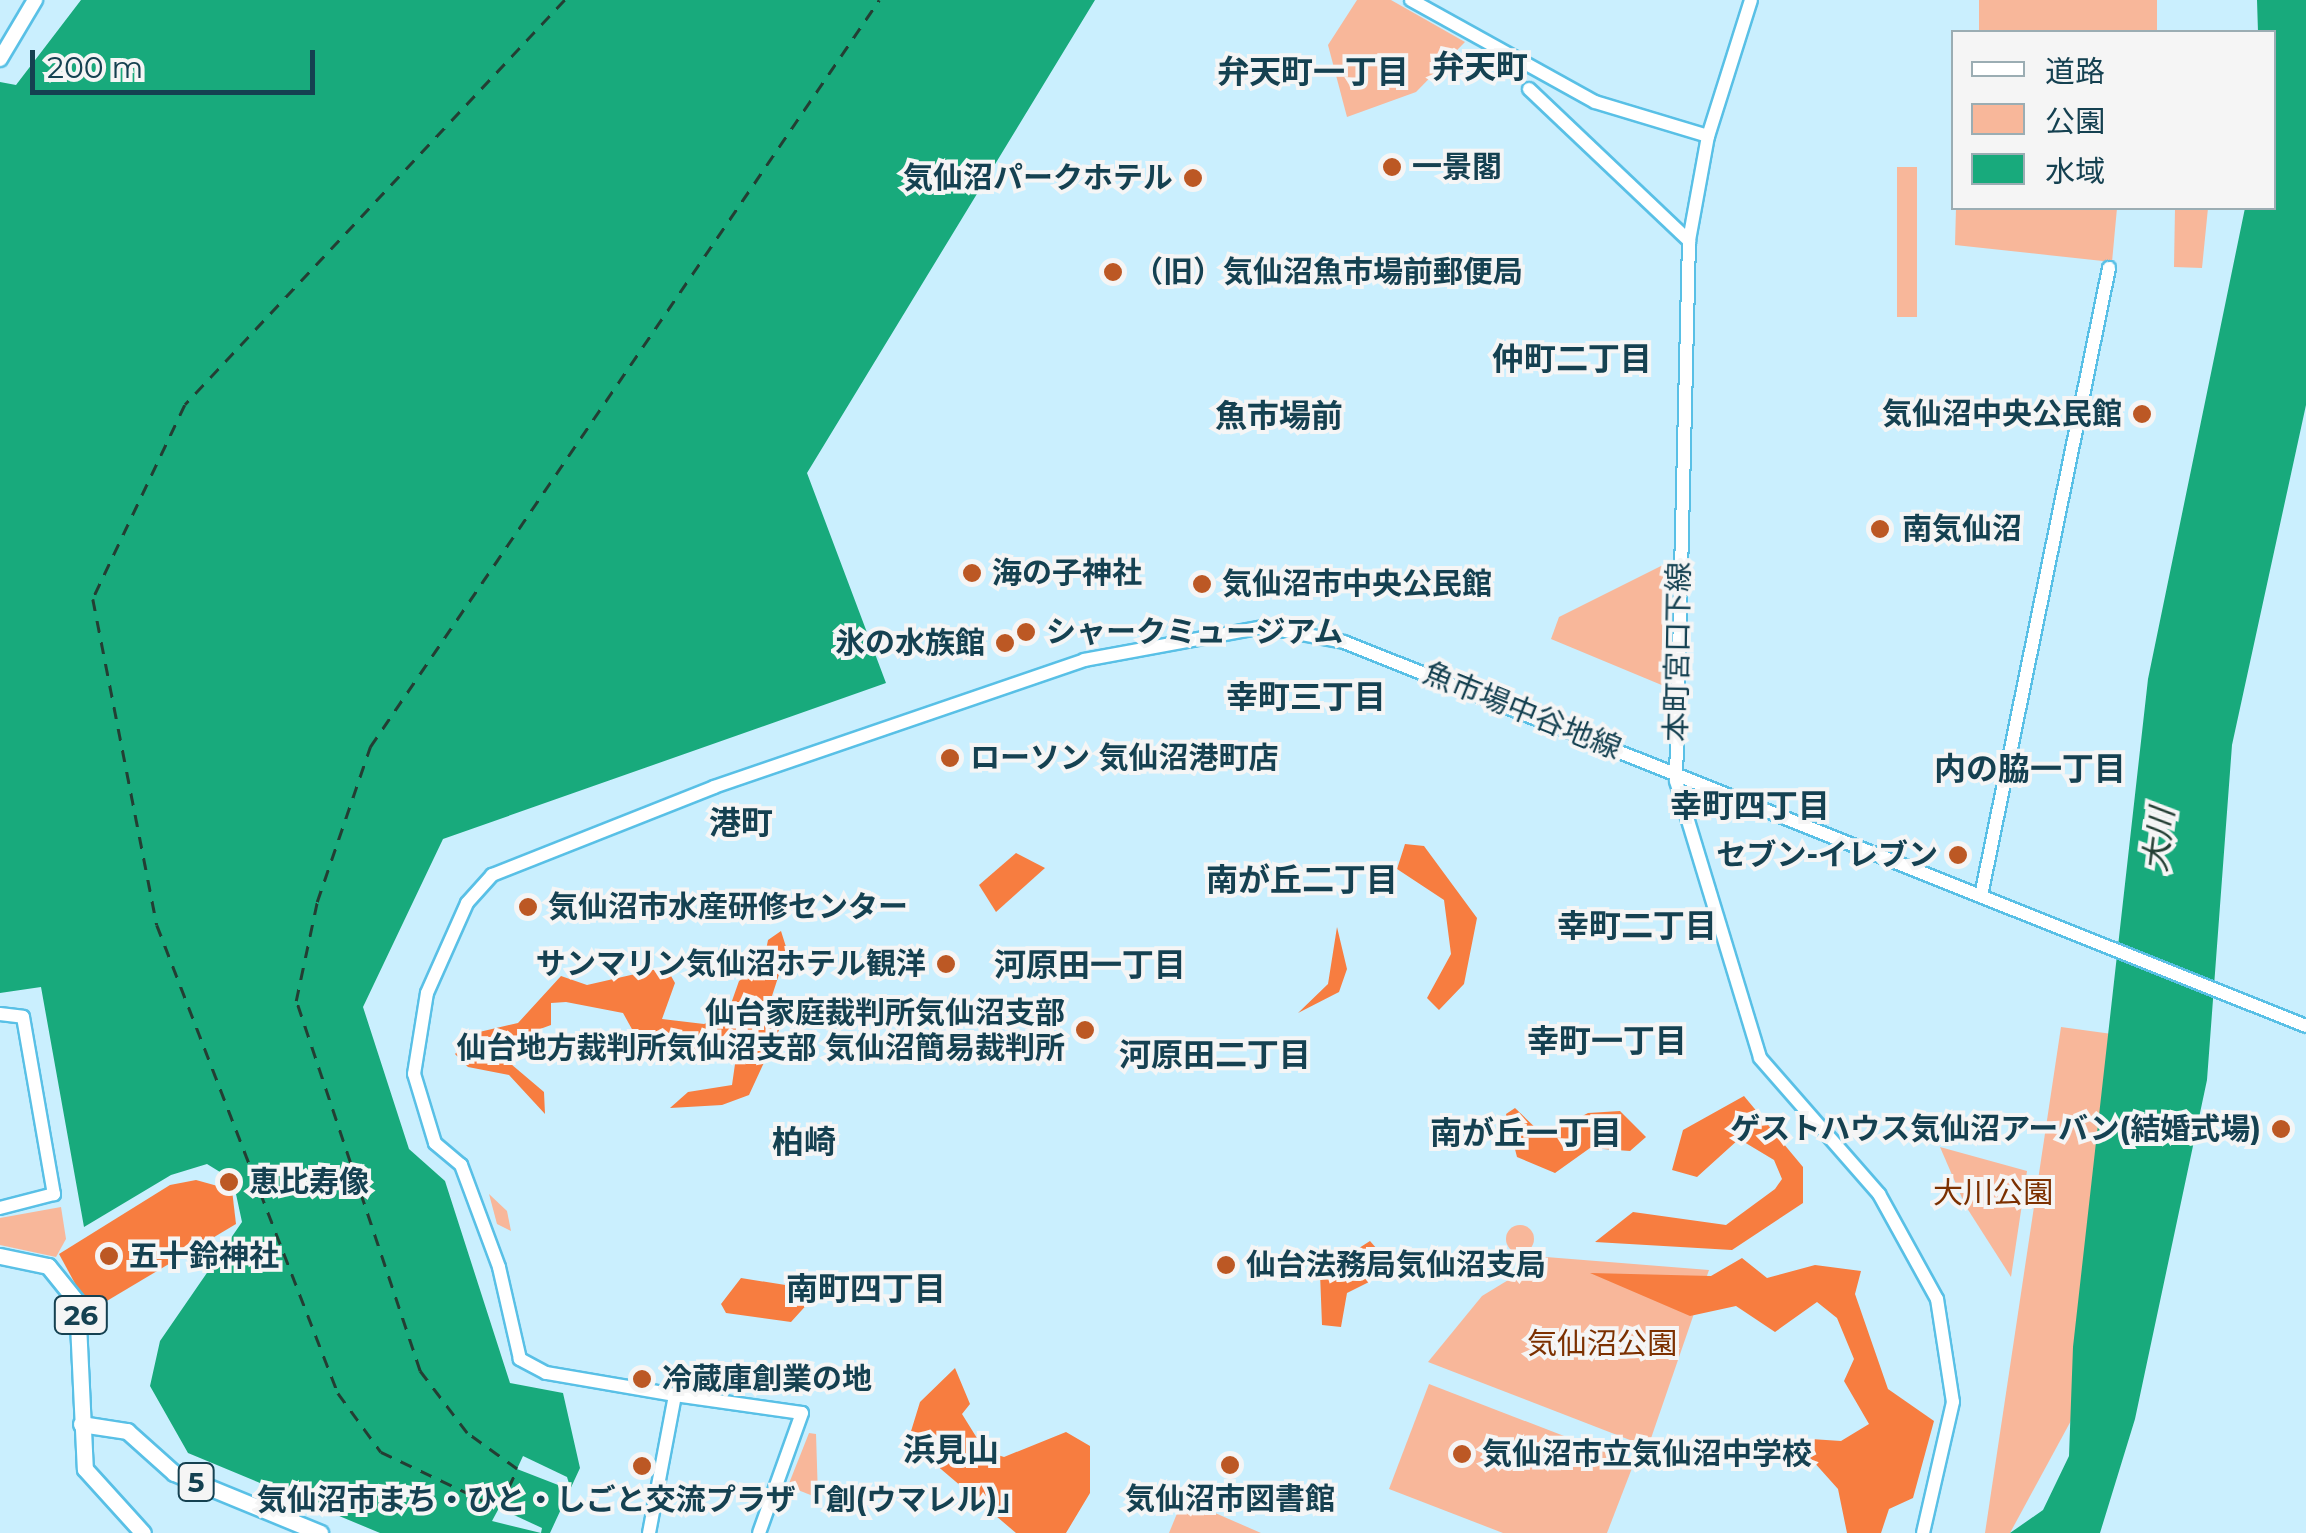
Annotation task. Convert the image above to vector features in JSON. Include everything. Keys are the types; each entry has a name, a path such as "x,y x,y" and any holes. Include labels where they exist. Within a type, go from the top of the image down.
{"main road":[{"path":"0,59 36,0"},
{"name":"26","path":"0,1256 48,1266 77,1302 81,1424 91,1483 143,1533"},
{"name":"5","path":"81,1424 127,1431 174,1473 320,1533"}],"street":[{"path":"1411,0 1595,102 1708,136"},
{"name":"本町宮口下線","path":"1750,0 1708,136 1689,241 1676,773 1685,828 1760,1058 1878,1194 1937,1299 1953,1402 1923,1533"},
{"path":"1529,89 1689,241"},
{"path":"1982,891 2109,268"},
{"name":"魚市場中谷地線","path":"674,1395 531,1369 520,1359 500,1266 461,1165 436,1143 414,1057 440,958 492,874 1084,660 1242,629 1344,642 1982,891 2306,1026"},
{"path":"0,1014 23,1017 54,1194 0,1208"},
{"path":"649,1533 674,1395 802,1413 758,1533"}],"green space":[{"path":"1357,0 1391,0 1465,42 1416,92 1347,117 1328,45"},
{"path":"1979,0 2157,0 2157,30 1979,30"},
{"path":"1897,167 1917,167 1917,317 1897,317"},
{"path":"1956,210 2117,210 2112,262 1955,245"},
{"path":"2175,210 2208,210 2202,268 2174,267"},
{"path":"1667,563 1664,686 1551,639 1559,617"},
{"path":"2061,1027 2112,1034 2073,1417 2010,1533 1985,1533"},
{"name":"大川公園","path":"1940,1147 2027,1171 2011,1277 1965,1205"},
{"path":"489,1194 507,1211 511,1231 497,1224"},
{"path":"61,1207 66,1239 56,1257 0,1245 0,1218"},
{"path":"1520,1225 1530,1229 1534,1239 1530,1249 1520,1253 1510,1249 1506,1239 1510,1229"},
{"name":"気仙沼公園","path":"1546,1257 1709,1270 1648,1447 1428,1362 1482,1296"},
{"path":"1429,1384 1634,1463 1607,1533 1503,1533 1389,1489"},
{"path":"809,1433 816,1434 818,1498 788,1486"},
{"path":"1183,1499 1261,1533 1169,1533"}],"shaded area":[{"path":"1405,844 1424,846 1477,918 1464,984 1439,1010 1427,998 1451,954 1444,900 1397,869"},
{"path":"1016,853 1045,868 996,912 979,885"},
{"path":"1337,927 1347,969 1339,992 1298,1013 1328,984"},
{"path":"781,931 787,950 771,999 786,1015 749,1095 722,1105 670,1108 688,1092 732,1085 739,1036 724,1051 643,1049 623,1013 566,1002 551,1003 551,1025 491,1047 544,1092 545,1114 509,1075 468,1067 455,1054 475,1033 518,1023 561,976 587,985 666,967 675,983 662,1019 704,1024 727,1015 739,981 763,965 768,940"},
{"path":"1744,1096 1803,1167 1803,1203 1732,1250 1595,1242 1633,1212 1726,1225 1775,1189 1782,1179 1774,1160 1739,1139 1697,1177 1672,1170 1683,1130"},
{"path":"1515,1108 1544,1136 1588,1113 1620,1111 1646,1137 1630,1151 1590,1148 1555,1173 1517,1157 1506,1114"},
{"path":"196,1180 232,1190 236,1224 90,1311 59,1254 170,1185"},
{"path":"1370,1241 1377,1249 1362,1257 1371,1281 1347,1293 1341,1327 1322,1325 1320,1273"},
{"path":"1742,1258 1767,1278 1815,1265 1861,1271 1855,1294 1888,1389 1934,1421 1913,1498 1889,1509 1881,1533 1847,1533 1838,1489 1804,1451 1811,1439 1841,1441 1869,1424 1844,1381 1854,1359 1837,1318 1817,1302 1775,1332 1736,1306 1690,1316 1590,1273 1711,1276"},
{"path":"805,1271 811,1300 791,1322 726,1313 721,1304 741,1278 798,1287"},
{"path":"955,1368 970,1404 962,1414 985,1451 1004,1457 1066,1432 1090,1446 1090,1493 1066,1533 1016,1533 908,1441 920,1402"}],"water":[{"path":"81,0 1095,0 807,473 886,683 443,839 363,1007 409,1149 445,1181 510,1383 563,1393 580,1468 550,1533 380,1533 188,1453 150,1386 160,1341 242,1222 233,1180 207,1164 171,1175 84,1227 41,987 0,993 0,82 16,85"},
{"name":"大川","path":"2257,0 2306,0 2306,405 2232,745 2207,1080 2135,1419 2100,1533 2010,1533 2043,1510 2069,1456 2073,1347 2148,679 2245,210 2276,210 2276,30 2258,30"}],"pier":[{"path":"523,1456 567,1477 571,1490 517,1469"},
{"path":"499,1508 542,1528 541,1533 492,1521"}],"ferry route":[{"path":"565,0 185,405 93,599 157,925 338,1393 381,1452 499,1508 517,1469 467,1433 420,1371 296,1001 317,902 370,747 879,0"}],"place":[{"name":"一景閣","path":"1392,167"},
{"name":"気仙沼パークホテル","path":"1193,178"},
{"name":"（旧）気仙沼魚市場前郵便局","path":"1113,272"},
{"name":"気仙沼中央公民館","path":"2142,414"},
{"name":"南気仙沼","path":"1880,529"},
{"name":"海の子神社","path":"972,573"},
{"name":"気仙沼市中央公民館","path":"1202,584"},
{"name":"シャークミュージアム","path":"1026,632"},
{"name":"氷の水族館","path":"1005,643"},
{"name":"ローソン 気仙沼港町店","path":"950,758"},
{"name":"セブン-イレブン","path":"1958,855"},
{"name":"気仙沼市水産研修センター","path":"528,907"},
{"name":"サンマリン気仙沼ホテル観洋","path":"946,964"},
{"name":"仙台家庭裁判所気仙沼支部 仙台地方裁判所気仙沼支部 気仙沼簡易裁判所","path":"1085,1030"},
{"name":"ゲストハウス気仙沼アーバン(結婚式場)","path":"2281,1129"},
{"name":"恵比寿像","path":"229,1182"},
{"name":"五十鈴神社","path":"109,1256"},
{"name":"仙台法務局気仙沼支局","path":"1226,1265"},
{"name":"冷蔵庫創業の地","path":"642,1379"},
{"name":"気仙沼市立気仙沼中学校","path":"1462,1454"},
{"name":"気仙沼市図書館","path":"1230,1465"},
{"name":"気仙沼市まち・ひと・しごと交流プラザ「創(ウマレル)」","path":"642,1466"}],"district":[{"name":"弁天町","path":"1480,67"},
{"name":"弁天町一丁目","path":"1313,72"},
{"name":"仲町二丁目","path":"1572,359"},
{"name":"魚市場前","path":"1279,416"},
{"name":"幸町三丁目","path":"1306,697"},
{"name":"内の脇一丁目","path":"2030,769"},
{"name":"幸町四丁目","path":"1750,806"},
{"name":"港町","path":"741,823"},
{"name":"南が丘二丁目","path":"1302,880"},
{"name":"幸町二丁目","path":"1637,926"},
{"name":"河原田一丁目","path":"1090,965"},
{"name":"幸町一丁目","path":"1607,1041"},
{"name":"河原田二丁目","path":"1215,1055"},
{"name":"南が丘一丁目","path":"1526,1133"},
{"name":"柏崎","path":"804,1142"},
{"name":"南町四丁目","path":"866,1289"},
{"name":"浜見山","path":"951,1450"}]}
